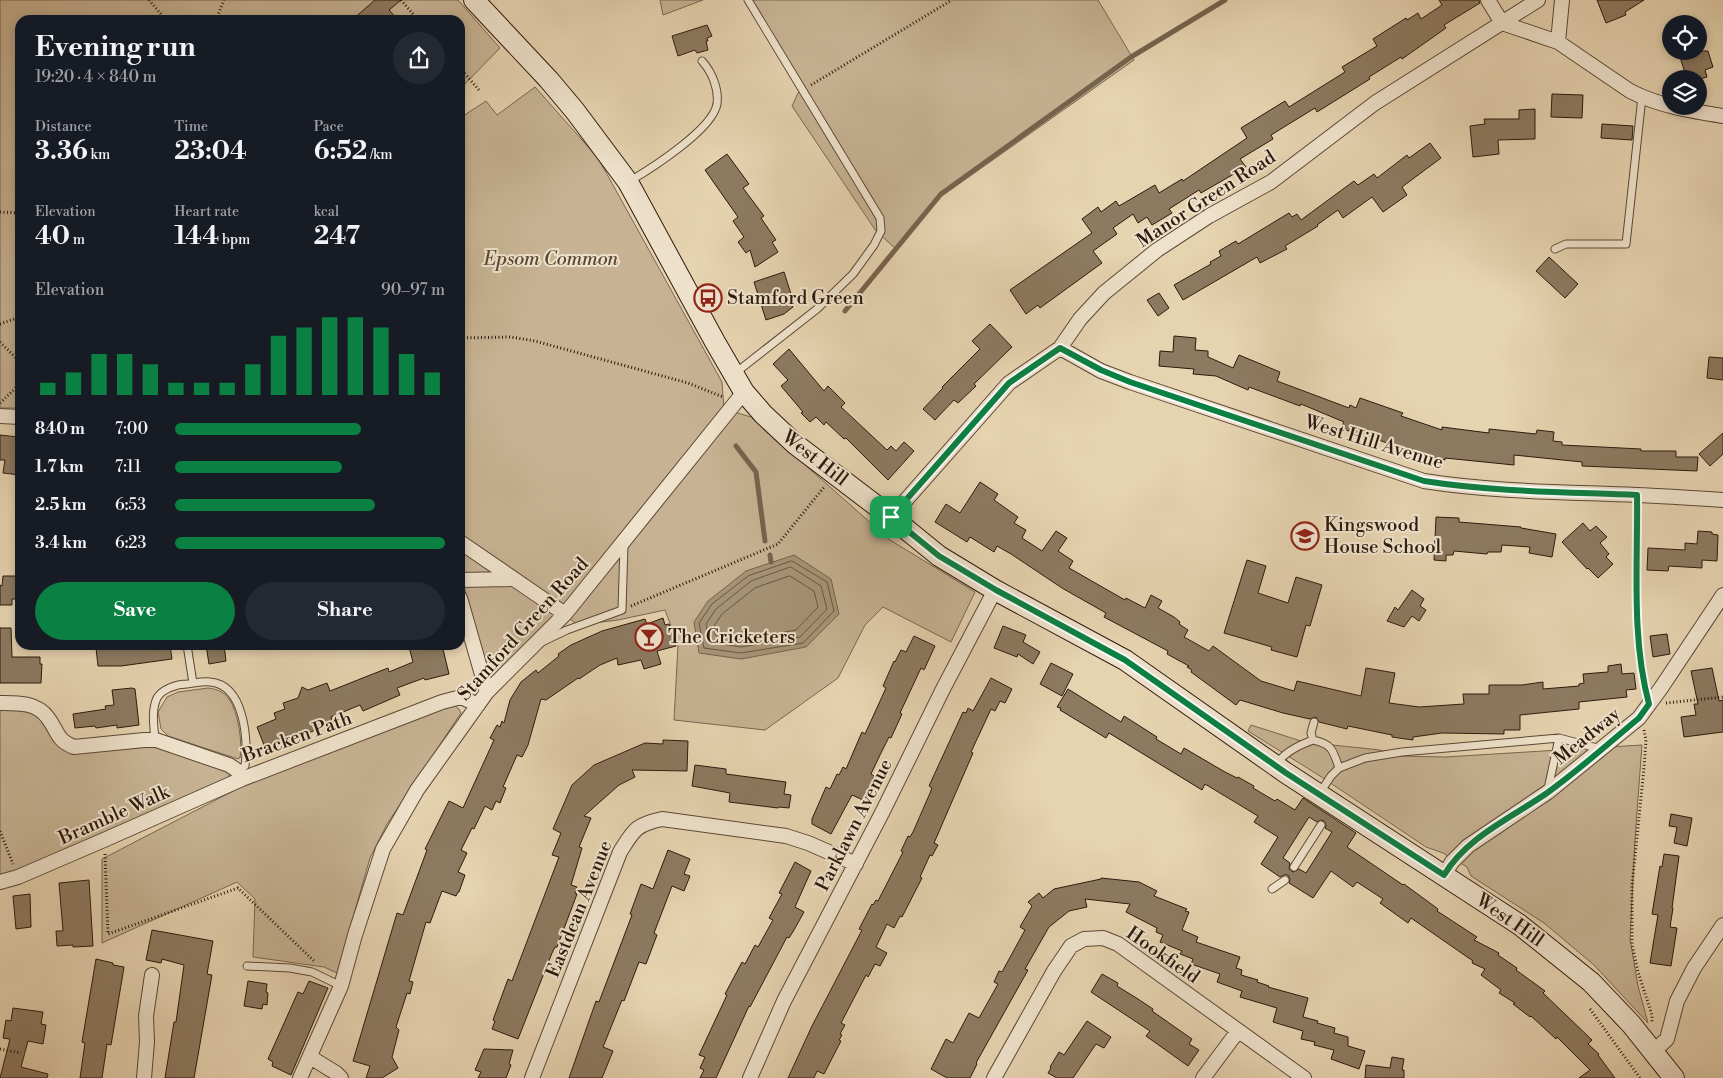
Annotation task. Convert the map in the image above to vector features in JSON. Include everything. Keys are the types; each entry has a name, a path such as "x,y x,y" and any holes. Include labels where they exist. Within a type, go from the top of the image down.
{"main road":[{"name":"West Hill","path":"474,0 549,80 575,111 628,182 734,375 740,397 762,414 794,444 891,517 939,556 996,590 1125,660 1328,803 1520,925 1591,982 1654,1051 1674,1078"}],"street":[{"path":"1488,0 1502,23 1558,42 1630,91 1642,97 1684,110 1723,116"},
{"name":"Manor Green Road","path":"891,517 1009,383 1060,348 1080,319 1104,293 1157,250 1209,216 1271,182 1375,103 1538,0"},
{"path":"1558,42 1562,0"},
{"name":"West Hill Avenue","path":"1060,348 1101,370 1130,382 1424,481 1447,485 1539,492 1723,500"},
{"name":"Stamford Green Road","path":"300,1078 341,986 355,935 383,849 417,790 487,692 565,614 740,397"},
{"path":"0,416 15,417"},
{"path":"465,545 565,614"},
{"path":"465,580 513,579"},
{"name":"Parklawn Avenue","path":"750,1078 784,1001 856,864 943,689 996,590"},
{"name":"Meadway","path":"1444,875 1452,862 1468,846 1548,792 1639,718 1723,595"},
{"path":"465,615 487,692"},
{"name":"Bracken Path","path":"0,703 20,703 39,710 48,717 59,738 66,744 74,746 155,740 229,764 240,775 442,702 461,697 478,705"},
{"name":"Bramble Walk","path":"0,882 18,877 104,840 240,775"},
{"name":"Eastdean Avenue","path":"532,1078 620,852 631,834 643,823 662,820 786,836 808,843 856,864"},
{"path":"1654,1051 1667,1039 1676,1001 1694,968 1723,925"},
{"name":"Hookfield","path":"994,1078 1054,971 1071,946 1084,939 1103,938 1118,944 1304,1078"},
{"path":"144,1078 148,1042 146,1016 152,975"},
{"path":"1203,1078 1238,1031"},
{"path":"310,1057 341,1078"}],"lane":[{"path":"734,375 817,310 853,274 874,245 881,231 880,218 748,0"},
{"path":"628,182 662,162 712,117 717,105 716,88 709,69 702,61"},
{"path":"1555,249 1566,244 1626,244 1642,97"},
{"path":"533,646 567,630 622,610 624,541"},
{"path":"189,650 193,683"},
{"path":"155,740 154,716 158,697 166,690 180,684 210,682 220,685 232,693 238,704 243,721 246,754 245,766 240,775"},
{"path":"1313,740 1311,733 1314,722"},
{"path":"1339,768 1366,758 1402,752 1559,738 1602,749"},
{"path":"1548,792 1559,738"},
{"path":"1276,765 1282,756 1313,740 1326,743 1331,749 1339,768 1328,803"},
{"path":"1294,867 1321,825"},
{"path":"1272,889 1284,880"},
{"path":"247,966 290,968 312,972 341,986"}],"path":[{"path":"149,0 162,15"},
{"path":"218,15 224,0"},
{"path":"401,0 414,15"},
{"path":"802,91 952,0"},
{"path":"465,74 479,90"},
{"path":"0,212 15,213"},
{"path":"0,324 15,319"},
{"path":"465,338 511,336 740,397"},
{"path":"0,342 15,357"},
{"path":"0,403 15,389"},
{"path":"622,610 778,544 829,482"},
{"path":"1637,495 1638,621 1643,681 1649,704 1723,697"},
{"path":"1639,718 1646,740 1632,886 1632,944 1638,972 1652,1015 1652,1028"},
{"path":"0,831 18,877"},
{"path":"104,840 108,934 238,888 320,967"},
{"path":"1587,1004 1640,1078"},
{"path":"0,1049 21,1052"}],"green space":[{"path":"0,0 458,0 500,48 465,84 465,15 15,15 15,408 0,408"},
{"path":"660,0 703,0 663,15"},
{"path":"745,0 1098,0 1134,60 939,198 897,250 876,231 792,106 799,91"},
{"name":"Epsom Common","path":"535,87 598,158 722,382 724,409 751,417 890,540 975,592 951,642 883,607 865,625 838,678 765,730 674,720 678,645 665,610 618,620 578,625 561,612 490,683 465,590 465,115 486,101 497,115"},
{"path":"208,688 223,693 235,711 241,752 238,759 168,736 161,729 158,712 167,697 178,692"},
{"path":"455,706 461,713 387,824 370,858 337,973 324,967 253,957 255,899 237,882 102,943 102,859 243,786 447,707"},
{"path":"0,710 24,711 38,717 43,721 58,744 72,753 147,747 163,748 227,769 230,774 227,779 62,855 0,876"},
{"path":"1251,725 1304,742 1380,750 1398,756 1445,757 1642,745 1630,939 1638,986 1648,1023 1594,965 1544,923 1471,876 1467,867 1443,853 1426,847 1320,776 1248,731"}],"water":[{"path":"794,555 831,579 839,614 806,647 741,659 699,653 694,622 708,601 746,571"}],"building":[{"path":"375,0 401,0 389,10 394,15 358,15"},
{"path":"1439,0 1479,0 1480,3 1444,25 1446,28 1402,59 1401,57 1317,112 1315,108 1271,135 1273,139 1240,159 1246,167 1201,193 1199,190 1169,209 1172,213 1152,225 1147,217 1138,223 1133,214 1113,228 1117,234 1093,251 1102,263 1040,308 1038,305 1026,314 1010,290 1092,233 1082,219 1098,207 1101,212 1116,201 1119,206 1155,185 1159,193 1182,179 1183,181 1247,138 1241,128 1285,101 1289,107 1345,72 1342,67 1377,46 1373,39 1406,18 1407,20 1418,13 1421,19 1442,5"},
{"path":"1597,0 1644,0 1625,12 1626,15 1606,23"},
{"path":"707,25 712,36 707,38 708,41 706,41 708,50 697,53 695,50 678,56 672,36"},
{"path":"1708,51 1713,67 1705,70 1684,70 1681,60 1707,60"},
{"path":"1552,94 1583,95 1582,118 1551,117"},
{"path":"1535,109 1535,139 1498,140 1499,154 1473,157 1470,126 1485,124 1484,119 1519,119 1519,110"},
{"path":"1602,124 1633,126 1632,140 1601,138"},
{"path":"1430,143 1441,158 1402,187 1407,195 1383,212 1372,197 1343,218 1338,210 1318,226 1285,246 1287,249 1260,263 1257,257 1183,300 1174,285 1211,264 1210,262 1221,256 1219,251 1236,241 1238,244 1289,213 1292,217 1297,214 1301,220 1354,181 1358,185 1374,174 1377,178 1407,155 1409,158"},
{"path":"727,154 749,184 743,188 764,216 761,218 776,240 772,242 778,252 755,267 750,250 746,253 738,242 744,237 733,221 738,217 705,170"},
{"path":"1549,257 1578,284 1565,298 1536,271"},
{"path":"784,272 792,297 790,298 793,307 784,314 766,320 754,282"},
{"path":"1159,293 1169,308 1158,316 1147,300"},
{"path":"990,324 1012,347 974,384 976,386 958,403 954,400 935,420 923,409 980,349 972,341"},
{"path":"1174,336 1196,338 1195,350 1208,351 1208,357 1233,368 1239,355 1280,372 1277,381 1349,408 1350,405 1356,408 1360,398 1403,413 1401,416 1442,430 1442,427 1489,433 1489,429 1536,434 1537,430 1554,432 1553,441 1562,442 1562,445 1641,449 1641,451 1676,451 1676,457 1698,457 1697,471 1582,466 1582,462 1514,455 1514,465 1445,458 1445,460 1395,446 1368,436 1367,438 1341,428 1344,422 1301,404 1300,406 1249,387 1248,390 1216,376 1193,374 1194,369 1159,366 1160,351 1173,352"},
{"path":"789,349 824,391 828,386 845,403 841,407 887,450 891,446 896,451 904,442 914,451 888,480 846,438 844,439 826,422 824,425 816,417 810,422 801,413 803,412 781,386 788,380 773,364"},
{"path":"1709,357 1723,358 1723,380 1707,378"},
{"path":"1723,433 1723,454 1710,466 1699,454"},
{"path":"0,435 15,437 15,474 3,473 5,460 0,460"},
{"path":"980,482 998,494 994,500 1018,517 1014,523 1026,530 1022,538 1042,551 1056,531 1067,538 1058,551 1073,561 1069,568 1125,600 1126,598 1145,608 1151,595 1162,601 1158,608 1174,617 1180,622 1179,624 1188,630 1184,637 1209,651 1213,646 1261,681 1294,691 1297,681 1361,696 1366,668 1395,673 1389,703 1419,707 1464,704 1463,694 1489,694 1489,685 1522,685 1543,682 1543,689 1579,686 1579,684 1584,683 1583,674 1608,672 1608,666 1621,664 1622,674 1634,673 1636,689 1626,690 1627,697 1579,702 1579,709 1520,715 1520,730 1504,730 1504,734 1442,733 1413,737 1413,740 1348,726 1347,729 1319,722 1316,717 1310,719 1283,713 1240,700 1236,705 1191,672 1192,670 1187,667 1189,666 1167,654 1168,651 1104,617 1106,613 1062,588 1011,554 997,546 994,552 970,537 967,542 935,522 946,504 960,513"},
{"path":"1436,517 1459,518 1459,522 1521,527 1556,534 1552,557 1529,553 1530,547 1502,545 1501,552 1488,552 1487,554 1454,551 1453,555 1446,555 1446,561 1434,560"},
{"path":"1583,523 1590,531 1596,526 1607,537 1600,543 1609,554 1606,557 1613,564 1598,578 1562,542"},
{"path":"1698,531 1712,532 1712,534 1718,535 1717,561 1702,560 1702,568 1669,566 1668,571 1647,570 1648,548 1685,550 1685,543 1697,544"},
{"path":"1247,560 1266,566 1258,593 1288,603 1296,577 1322,585 1310,626 1306,625 1297,657 1271,650 1272,647 1224,633"},
{"path":"3,576 15,576 15,599 12,599 12,605 0,605 0,585 2,586"},
{"path":"1412,590 1424,599 1420,606 1426,610 1419,621 1412,616 1404,627 1387,621 1395,607 1398,610"},
{"path":"663,618 665,625 669,624 676,646 657,651 661,664 644,669 641,660 618,665 617,658 600,665 578,678 546,700 541,699 528,745 522,757 517,755 503,787 506,788 500,803 496,801 492,810 485,806 461,850 467,853 458,872 465,875 459,892 456,896 442,891 430,923 426,922 409,981 413,982 410,994 407,993 396,1027 399,1030 392,1057 398,1068 382,1078 366,1078 370,1066 353,1061 397,913 403,915 427,850 425,849 449,801 463,808 494,740 490,738 497,725 500,727 502,721 504,723 510,700 521,682 536,670 538,673 559,656 558,654 571,645 602,631 645,619 647,624"},
{"path":"1003,626 1026,635 1023,642 1040,652 1033,664 1018,654 1017,657 994,648"},
{"path":"0,628 11,628 12,657 40,657 40,664 42,664 41,683 0,683"},
{"path":"1667,634 1670,654 1653,657 1650,636"},
{"path":"914,636 935,646 924,670 921,668 900,713 902,714 891,738 889,737 871,774 874,776 863,800 852,795 831,834 812,824 812,819 826,787 830,789 837,774 839,775 843,767 846,769 862,732 865,734 886,688 883,686 894,661 901,650 906,652"},
{"path":"96,650 171,650 172,659 121,666 98,666"},
{"path":"207,650 225,650 226,661 209,664"},
{"path":"410,650 443,650 449,674 425,680 424,678 397,688 400,695 363,711 360,705 331,717 333,723 266,750 257,727 276,719 274,713 285,709 283,703 298,698 302,687 308,690 327,683 330,691 388,668 389,672 413,662"},
{"path":"1051,663 1073,674 1062,696 1040,684"},
{"path":"1712,668 1719,701 1723,700 1723,732 1684,737 1681,717 1696,715 1694,704 1698,704 1691,671"},
{"path":"991,678 1012,689 1005,703 1000,701 995,711 991,709 971,752 973,753 934,843 938,845 932,856 930,855 920,877 922,878 902,917 900,916 894,928 887,924 876,947 887,953 880,966 875,964 868,977 866,975 841,1023 845,1025 840,1034 842,1035 839,1040 841,1041 824,1074 817,1071 814,1078 788,1078 812,1026 862,930 859,929 872,904 876,900 878,901 903,852 901,851 908,836 910,837 913,832 932,788 929,786 963,712 966,713 968,708 973,711"},
{"path":"135,689 139,725 117,728 117,725 75,728 73,714 106,709 105,706 114,705 112,690"},
{"path":"1068,689 1121,722 1124,716 1181,754 1184,748 1225,772 1254,786 1253,788 1275,801 1277,799 1295,810 1303,798 1356,833 1347,847 1404,884 1438,909 1437,911 1477,937 1474,940 1499,953 1498,955 1517,968 1516,970 1545,991 1543,993 1592,1040 1588,1044 1599,1054 1615,1078 1579,1078 1590,1070 1557,1037 1556,1039 1531,1016 1513,1004 1515,1003 1499,993 1501,990 1481,975 1485,969 1472,963 1473,961 1411,918 1408,923 1380,903 1383,899 1357,882 1353,887 1331,871 1313,898 1289,883 1288,875 1280,877 1261,864 1278,837 1254,822 1258,816 1205,784 1202,790 1109,733 1106,738 1057,707","holes":["1309,817 1317,822 1324,821 1325,828 1332,832 1306,873 1299,869 1293,872 1289,869 1290,863 1283,858"]},
{"path":"663,740 688,741 687,771 632,770 635,777 619,785 584,816 591,818 579,847 582,848 571,885 577,887 575,893 577,894 518,1039 492,1029 495,1021 493,1020 508,979 512,981 559,857 552,855 561,833 553,829 572,785 594,765 645,743 663,744"},
{"path":"695,765 726,769 726,774 786,782 784,794 791,795 789,808 729,802 730,793 692,786"},
{"path":"1671,814 1692,818 1687,846 1674,843 1677,827 1669,826"},
{"path":"668,850 690,859 684,874 690,876 684,891 672,886 654,933 657,935 646,964 639,962 624,1001 622,1000 603,1047 613,1051 602,1078 569,1078 596,1001 599,1002 632,915 630,914 641,884 653,889"},
{"path":"1664,854 1679,856 1670,927 1677,928 1671,966 1650,963 1658,915 1652,914 1660,866 1662,867"},
{"path":"795,862 811,871 795,907 804,912 789,938 787,937 749,1006 716,1078 700,1078 704,1070 700,1068 705,1057 699,1055 727,995 725,994 742,962 745,964 755,945 758,947 773,920 769,918 782,894 779,893"},
{"path":"1101,878 1139,882 1157,891 1154,896 1187,909 1185,911 1189,912 1182,930 1198,937 1196,942 1240,957 1236,968 1242,970 1241,975 1258,980 1257,982 1268,987 1308,998 1303,1017 1335,1028 1334,1033 1348,1037 1348,1046 1365,1051 1359,1069 1331,1059 1334,1050 1314,1045 1315,1042 1301,1039 1303,1031 1273,1022 1277,1008 1240,997 1242,991 1217,982 1220,974 1191,964 1193,959 1180,954 1182,951 1160,942 1163,935 1156,932 1157,928 1126,912 1130,904 1085,899 1087,907 1069,911 1049,927 1025,969 1028,970 976,1063 970,1078 947,1078 931,1069 946,1039 953,1043 969,1013 979,1018 998,984 994,982 999,971 1002,972 1025,930 1020,927 1032,906 1028,902 1039,893 1043,898 1054,889"},
{"path":"89,880 93,946 57,946 56,931 63,931 59,883"},
{"path":"30,894 31,927 16,929 13,896"},
{"path":"152,930 213,941 207,974 212,975 194,1078 165,1078 174,1022 176,1022 184,965 162,959 161,963 146,960"},
{"path":"96,959 124,967 111,1045 107,1044 102,1078 80,1078 85,1043 82,1042"},
{"path":"1102,974 1118,983 1117,986 1153,1009 1152,1011 1192,1039 1189,1044 1199,1050 1188,1066 1146,1036 1150,1031 1091,992"},
{"path":"248,981 267,984 267,1005 263,1004 262,1009 244,1006"},
{"path":"309,981 328,988 291,1075 272,1066 273,1062 268,1059 298,992 303,994"},
{"path":"13,1008 43,1012 41,1024 46,1025 43,1044 28,1041 21,1067 48,1074 47,1078 0,1078 10,1039 3,1038 6,1020 11,1021"},
{"path":"1087,1021 1111,1037 1104,1048 1096,1044 1073,1078 1057,1078 1048,1073 1059,1052 1064,1055"},
{"path":"484,1049 513,1050 509,1064 511,1065 506,1078 478,1078 481,1072 475,1070"},
{"path":"1392,1057 1404,1059 1402,1070 1404,1070 1404,1078 1365,1078 1366,1065 1390,1068"}],"waterway":[{"path":"845,311 941,194 1131,57 1225,0"},
{"path":"736,446 756,472 765,541"},
{"path":"770,555 771,562"}],"place":[{"name":"Stamford Green","path":"708,298"},
{"name":"Kingswood House School","path":"1305,536"},
{"name":"The Cricketers","path":"649,637"}],"route":[{"path":"1060,348 1101,370 1130,382 1424,481 1447,485 1539,492 1637,495 1638,621 1643,681 1649,704 1639,718 1548,792 1468,846 1452,862 1444,875 1286,773 1125,660 996,590 939,556 891,517 1009,383 1060,348"}]}
